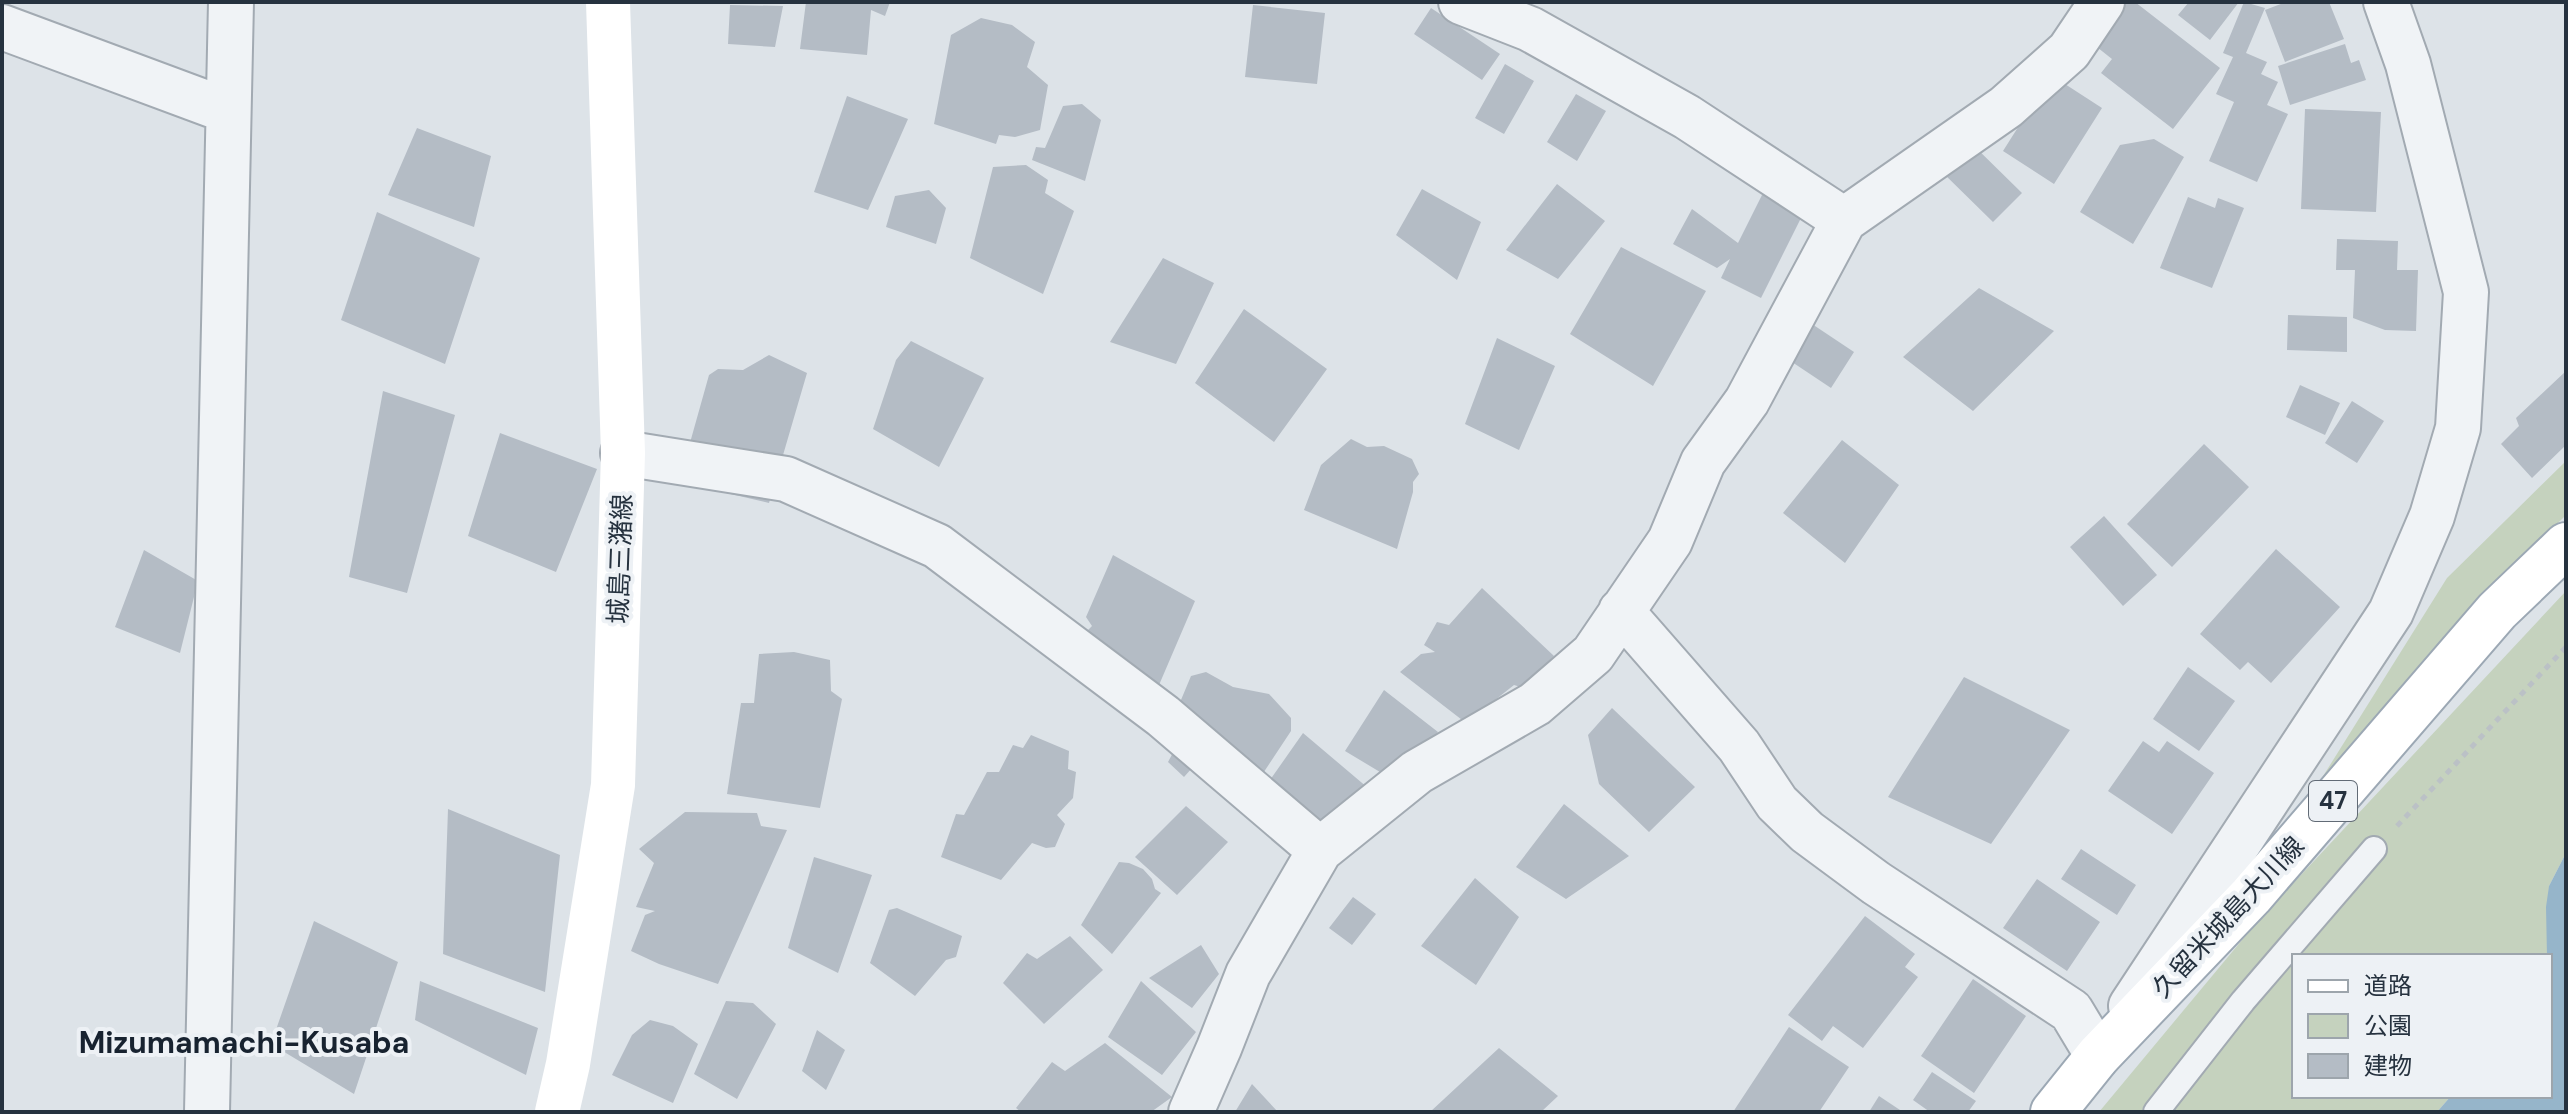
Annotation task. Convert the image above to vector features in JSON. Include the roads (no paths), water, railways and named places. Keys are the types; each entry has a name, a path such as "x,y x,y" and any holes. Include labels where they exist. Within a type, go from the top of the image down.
{"main road":[{"name":"城島三潴線","path":"557,1112 568,1064 613,785 623,453 608,2"},
{"name":"久留米城島大川線","path":"2053,1112 2098,1056 2251,896 2497,611 2566,545"}],"street":[{"path":"207,1112 231,2"},
{"path":"1461,2 1541,15 1687,117 1844,220"},
{"path":"1191,1112 1248,974 1320,850 1417,772 1535,704 1593,654 1670,541 1703,462 1747,401 1844,220 2006,107 2069,51 2102,2"},
{"path":"1621,611 1739,746 1777,803 1807,832 1876,883 2071,1011 2098,1056 2391,612 2432,516 2458,428 2466,292 2408,64 2386,2"},
{"path":"2,27 228,111"},
{"path":"623,453 786,479 937,546 1163,716 1320,850"}],"lane":[{"path":"2156,1112 2243,1001 2374,849"}],"water":[{"path":"2566,853 2566,1112 2437,1112 2449,1098 2552,1098 2552,954 2547,954 2546,907 2549,886"}],"district":[{"name":"Mizumamachi-Kusaba","path":"244,1043"}]}
